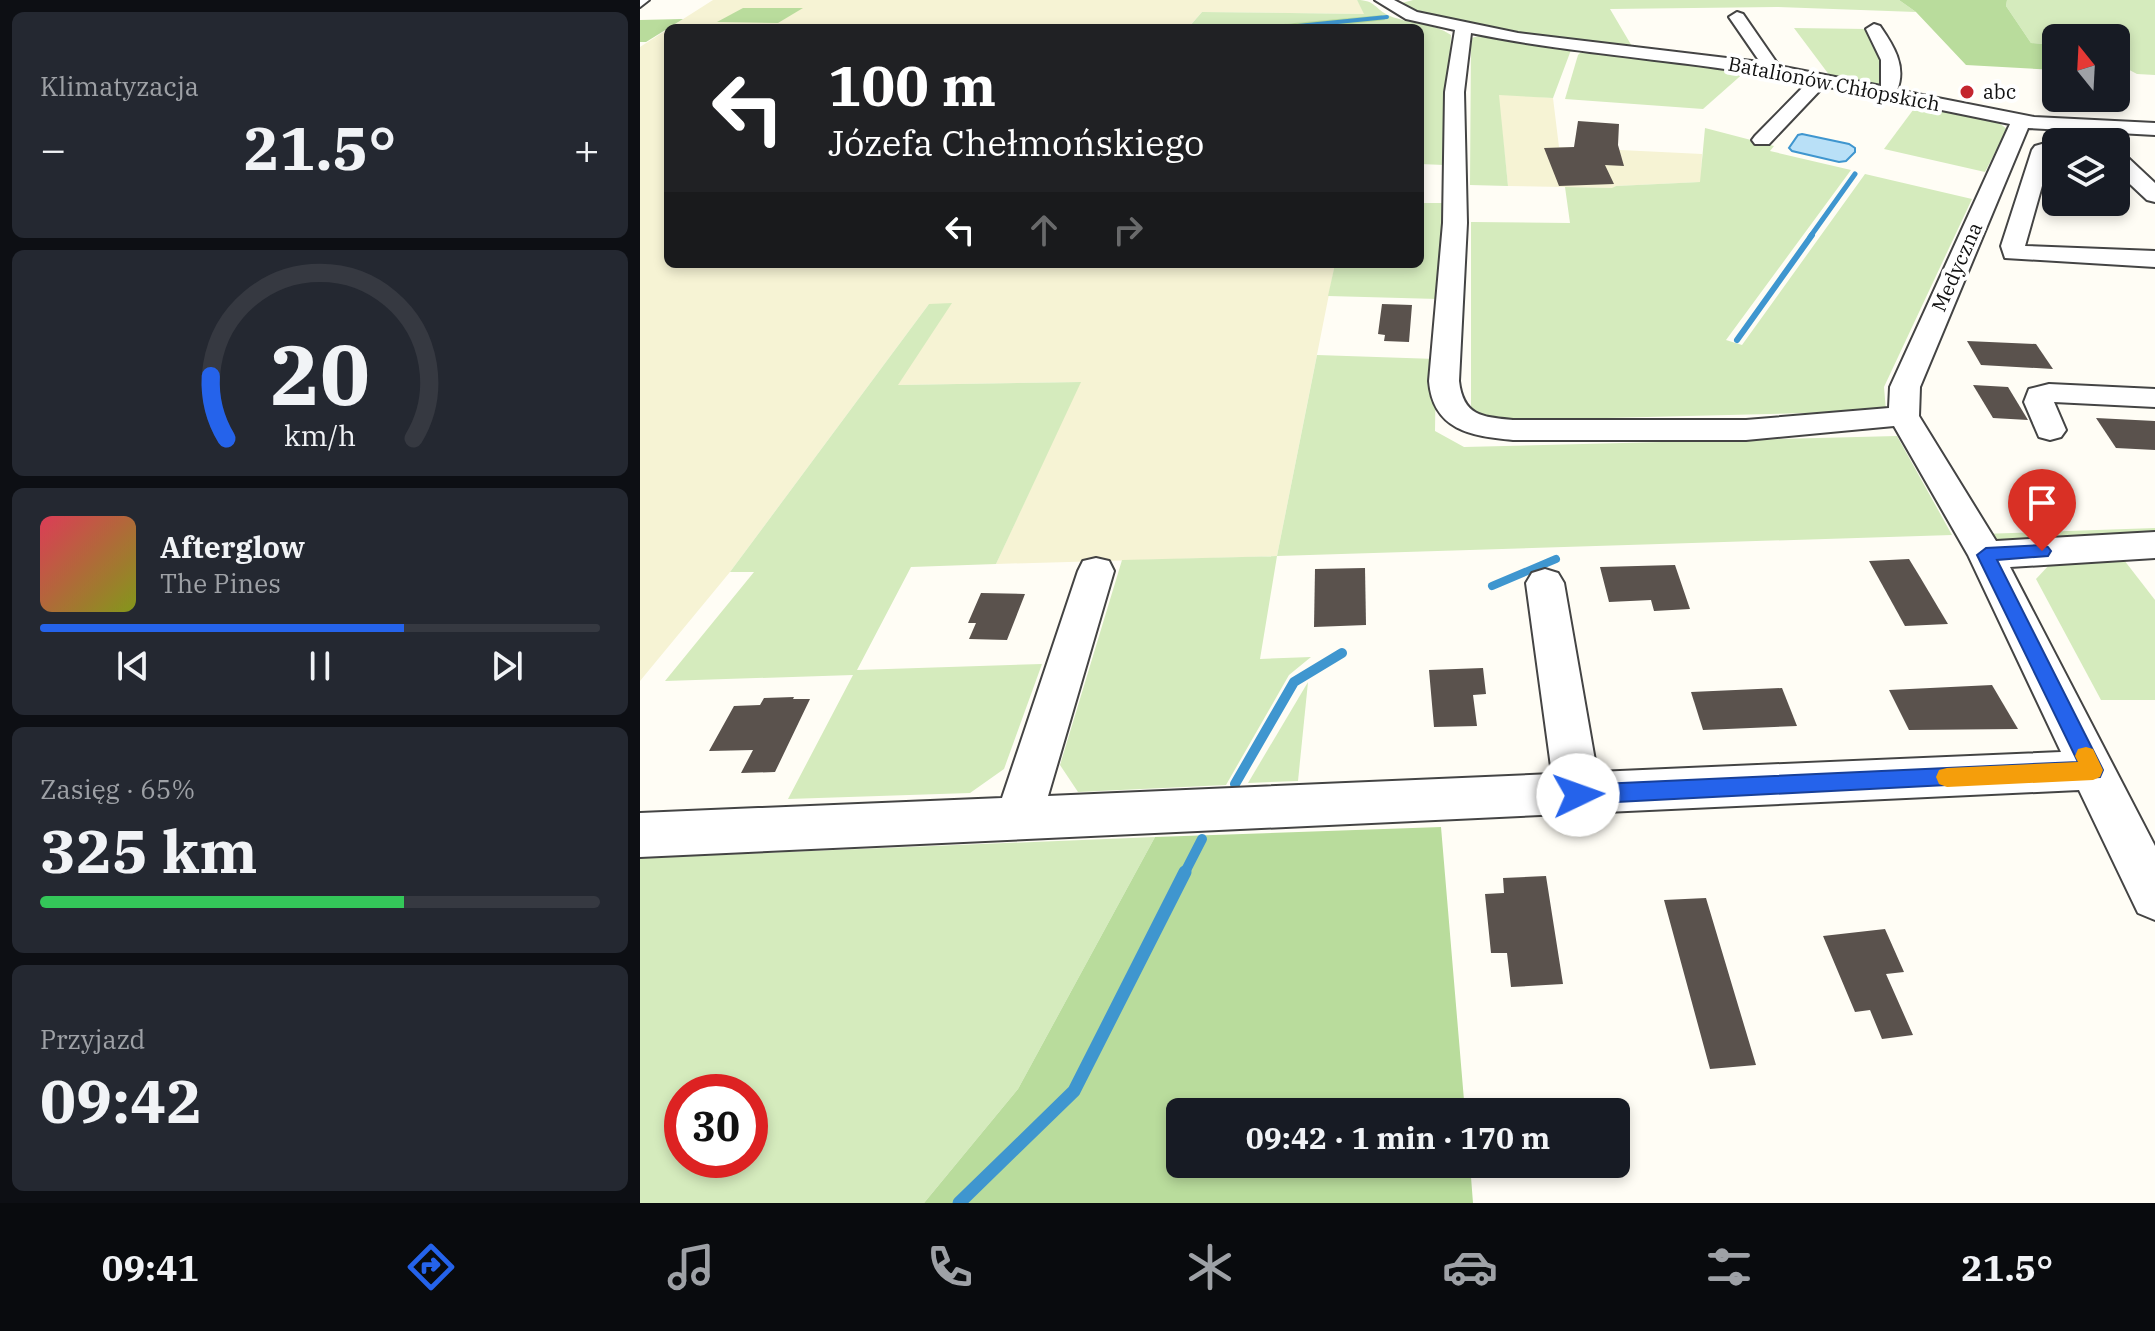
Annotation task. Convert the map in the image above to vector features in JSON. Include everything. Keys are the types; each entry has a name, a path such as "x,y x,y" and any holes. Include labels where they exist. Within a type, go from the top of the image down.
{"street":[{"name":"Batalionów Chłopskich","path":"1383,0 1412,16 1518,38 1768,69 2021,121 2155,129"},
{"path":"1737,17 1771,65 1768,69"},
{"path":"1464,28 1459,37 1456,69 1455,223 1444,381 1446,400 1460,417 1482,427 1513,430 1746,430 1904,416 1986,555 2093,770 2148,869"},
{"path":"1874,29 1890,57 1892,84 1886,94"},
{"path":"1762,140 1820,80"},
{"name":"Medyczna","path":"1904,416 1905,387 2021,121"},
{"path":"2078,125 2081,128"},
{"path":"2014,253 2013,246 2042,150"},
{"path":"2130,172 2155,195"},
{"path":"1966,247 2014,253 2155,259"},
{"path":"2050,430 2039,402 2040,395 2155,398"},
{"path":"1986,555 2155,545"},
{"path":"1018,820 1096,571"},
{"path":"1545,583 1578,795"},
{"path":"640,835 2093,770"}],"shaded area":[{"path":"713,0 1357,0 1365,14 1202,12 1192,24 675,24"},
{"path":"664,32 664,268 1334,268 1277,556 996,564 1080,382 897,385 929,304 730,572 640,681 640,47"},
{"path":"1498,94 1553,98 1559,147 1702,154 1701,182 1613,188 1508,186"}],"green space":[{"path":"1357,0 1372,3 1390,16 1419,24 1347,24 1382,16 1286,24 1192,24 1202,12 1364,14"},
{"path":"1413,0 1899,0 1916,12 1777,7 1610,9 1633,48 1528,37 1412,13 1398,4"},
{"path":"1899,0 2007,0 2006,6 2031,43 2042,44 2042,69 1966,65 1916,12"},
{"path":"2007,0 2155,0 2155,75 2130,70 2130,24 2042,24 2042,44 2031,43 2006,6"},
{"path":"743,8 803,8 778,23 717,22"},
{"path":"1382,15 1385,20 1350,24 1284,24"},
{"path":"683,19 675,24 664,24 664,31 646,42 640,42 640,20"},
{"path":"1424,25 1451,35 1444,165 1424,164"},
{"path":"1794,28 1867,29 1883,52 1885,83 1875,85 1830,76"},
{"path":"1479,36 1571,50 1553,98 1499,95 1508,186 1470,185 1471,38"},
{"path":"1582,51 1746,71 1703,109 1565,99 1578,55"},
{"path":"1916,106 1999,123 2007,129 1985,172 1884,149"},
{"path":"1705,128 1774,146 1770,151 1851,170 1726,340 1742,345 1865,174 1972,199 1884,387 1886,411 1489,421 1471,410 1471,222 1570,223 1565,187 1612,188 1700,182"},
{"path":"1424,203 1444,203 1438,299 1328,296 1334,268 1424,268"},
{"path":"952,303 898,385 1081,382 996,564 911,567 857,670 1042,664 1004,769 970,793 788,799 853,675 665,681 754,572 730,572 929,304"},
{"path":"1317,355 1436,359 1435,431 1464,447 1897,436 1952,535 1277,556"},
{"path":"2155,528 2155,539 1998,542 1982,534"},
{"path":"1277,556 1260,659 1311,657 1289,675 1226,785 1078,792 1060,765 1122,560"},
{"path":"2124,560 2155,600 2155,700 2101,700 2036,579 2051,563"},
{"path":"1308,682 1298,781 1248,783"},
{"path":"1441,827 1464,1098 1166,1098 1166,1178 1471,1178 1473,1203 924,1203 1018,1089 1155,837"},
{"path":"1155,837 1018,1089 924,1203 640,1203 640,858"}],"water":[{"path":"1802,134 1849,144 1855,152 1846,161 1839,162 1792,151 1789,148"}],"building":[{"path":"1578,121 1619,124 1618,145 1624,166 1605,165 1614,184 1559,186 1544,148 1574,147"},
{"path":"1382,304 1412,305 1409,342 1384,341 1385,335 1378,334"},
{"path":"1967,341 2036,344 2053,369 1981,365"},
{"path":"1973,385 2008,387 2028,420 1993,418"},
{"path":"2096,418 2155,421 2155,450 2116,448"},
{"path":"1909,559 1948,624 1905,626 1869,561"},
{"path":"1675,565 1690,609 1654,611 1651,600 1609,602 1600,567"},
{"path":"1365,568 1366,625 1314,627 1315,569"},
{"path":"981,593 1025,594 1007,640 969,639 976,623 968,623"},
{"path":"1483,668 1486,694 1473,695 1477,726 1434,727 1429,670"},
{"path":"1992,685 2018,729 1909,730 1889,690"},
{"path":"1782,688 1797,726 1703,730 1691,692"},
{"path":"764,698 810,699 775,772 741,773 753,750 709,751 734,706 760,705"},
{"path":"1546,876 1563,984 1511,987 1507,953 1491,953 1485,894 1504,893 1503,878"},
{"path":"1706,898 1756,1065 1710,1069 1664,900"},
{"path":"1885,929 1904,972 1886,974 1913,1035 1882,1039 1870,1010 1855,1012 1823,936"}],"waterway":[{"path":"1318,24 1387,17"},
{"path":"1810,237 1855,174"},
{"path":"1737,340 1812,235"},
{"path":"1492,586 1556,559"},
{"path":"1235,784 1294,682 1342,653"},
{"path":"1184,874 1202,839"},
{"path":"959,1203 1074,1091 1185,872"}],"slow traffic":[{"path":"1947,777 2093,770 2086,756"}],"place":[{"name":"abc","path":"1967,92"}],"route":[{"path":"1578,795 2093,770 1986,555 2042,551"}]}
